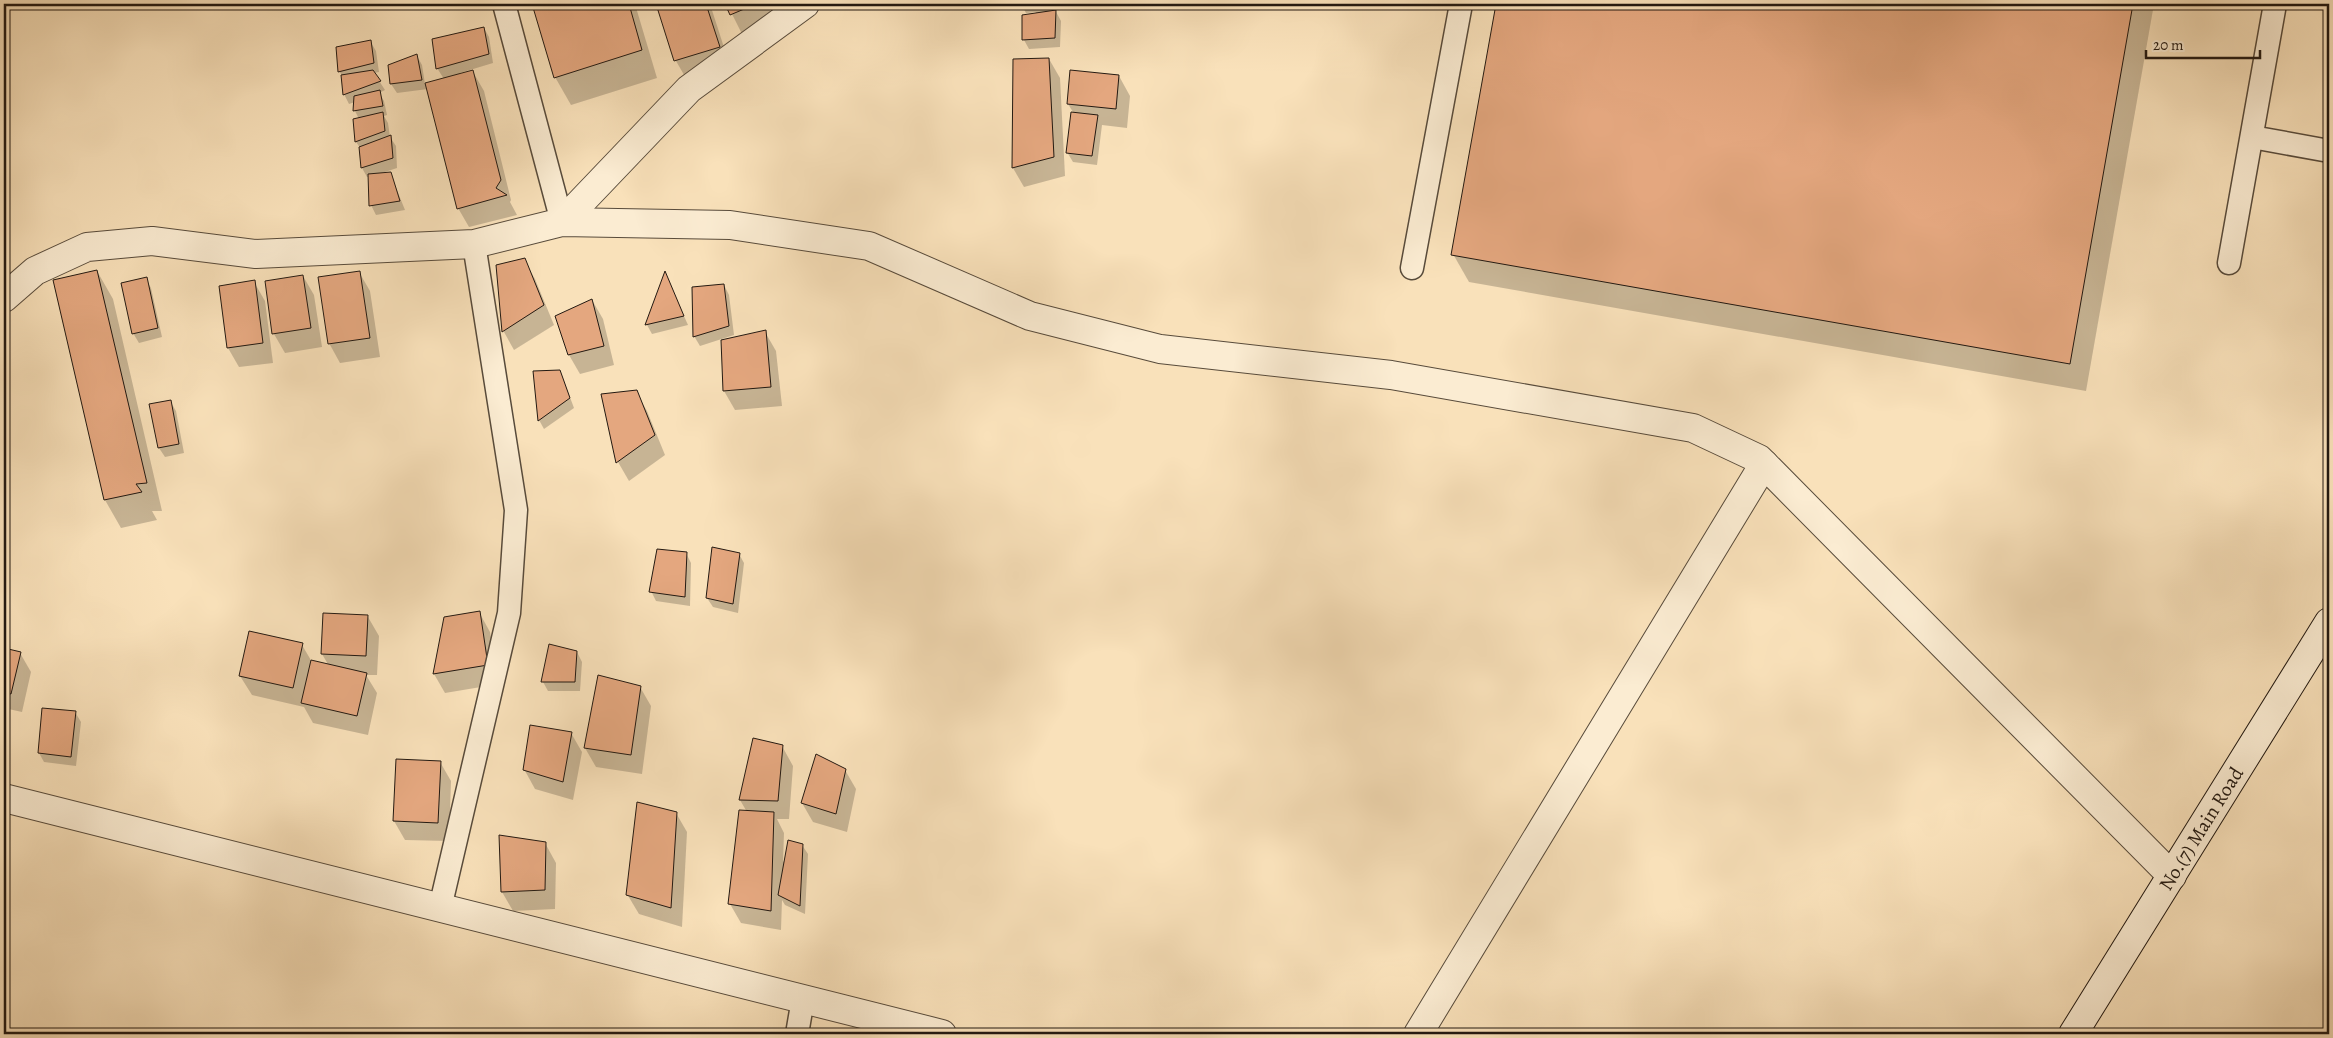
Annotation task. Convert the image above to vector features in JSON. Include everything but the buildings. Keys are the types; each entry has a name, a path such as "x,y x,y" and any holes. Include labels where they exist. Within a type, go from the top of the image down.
{"street":[{"path":"562,222 689,89 805,4"},
{"path":"4,298 35,271 87,247 152,241 256,254 474,244 562,222 730,225 869,246 1030,316 1160,349 1391,375 1692,428 1759,459 2172,876"},
{"path":"1418,1034 1764,464"},
{"name":"No.(7) Main Road","path":"2073,1034 2329,622"},
{"path":"4,798 942,1034"}],"lane":[{"path":"504,4 562,222"},
{"path":"1412,268 1460,4"},
{"path":"2229,263 2275,4"},
{"path":"2252,137 2329,151"},
{"path":"440,908 509,612 516,510 474,244"},
{"path":"797,1034 803,999"}]}
